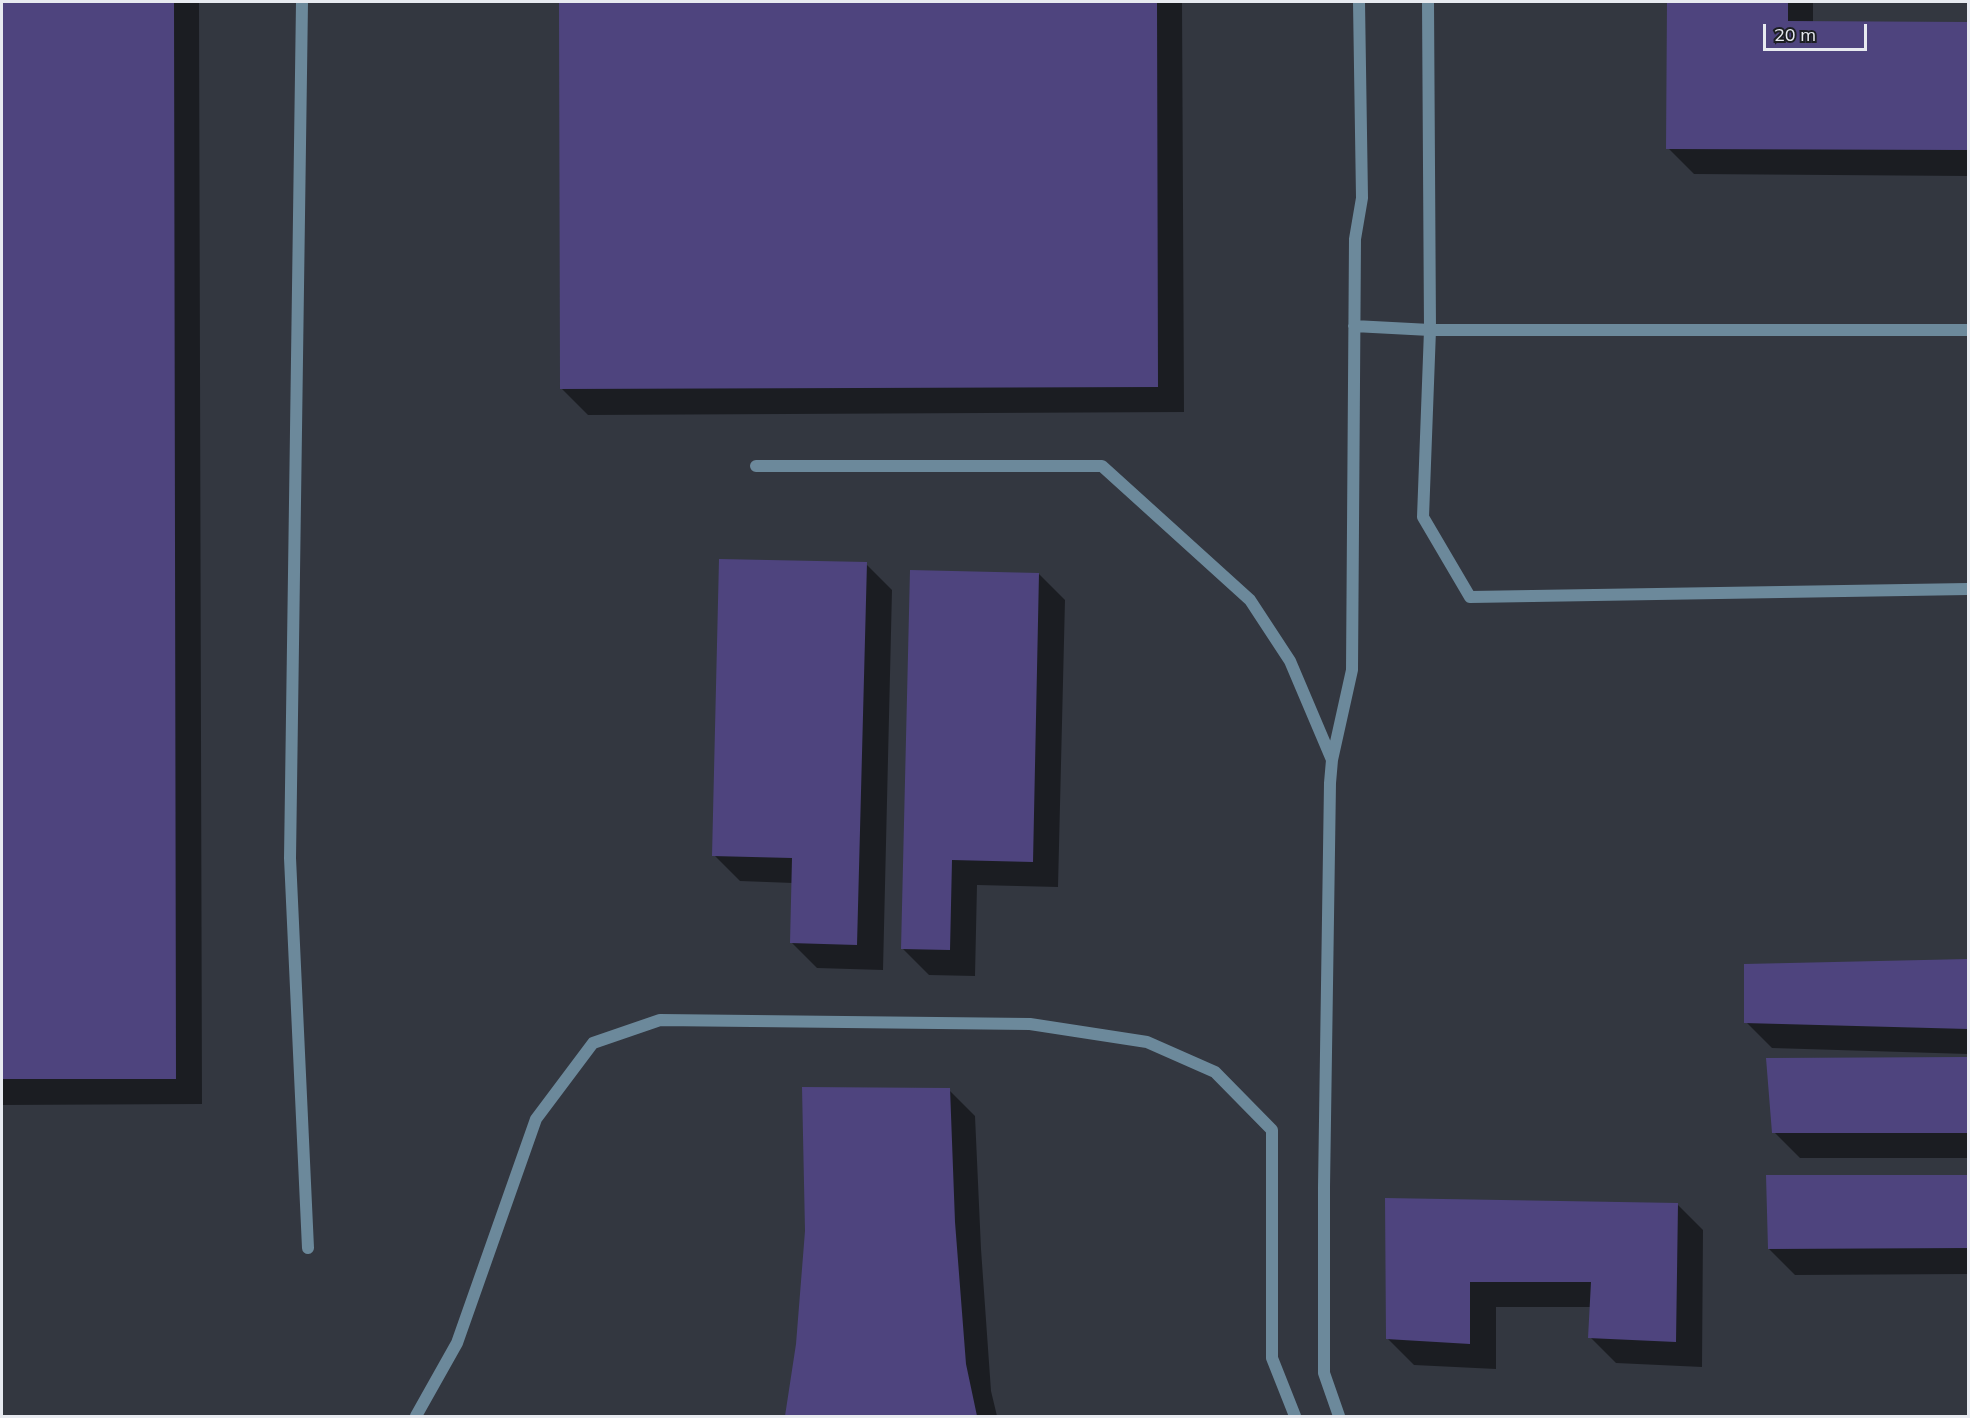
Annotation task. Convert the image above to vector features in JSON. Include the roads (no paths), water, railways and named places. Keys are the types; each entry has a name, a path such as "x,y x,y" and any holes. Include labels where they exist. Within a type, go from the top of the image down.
{"lane":[{"path":"302,2 290,858 308,1248"},
{"path":"1339,1416 1324,1373 1324,1187 1332,760 1352,670 1355,239 1362,198 1359,2"},
{"path":"1428,2 1430,330 1423,516 1470,597 1968,589"},
{"path":"1354,326 1430,330 1968,330"},
{"path":"756,466 1102,466 1250,600 1290,661 1332,760"},
{"path":"416,1416 457,1343 536,1119 593,1043 660,1020 1029,1024 1147,1041 1215,1072 1272,1130 1272,1358 1295,1416"}]}
